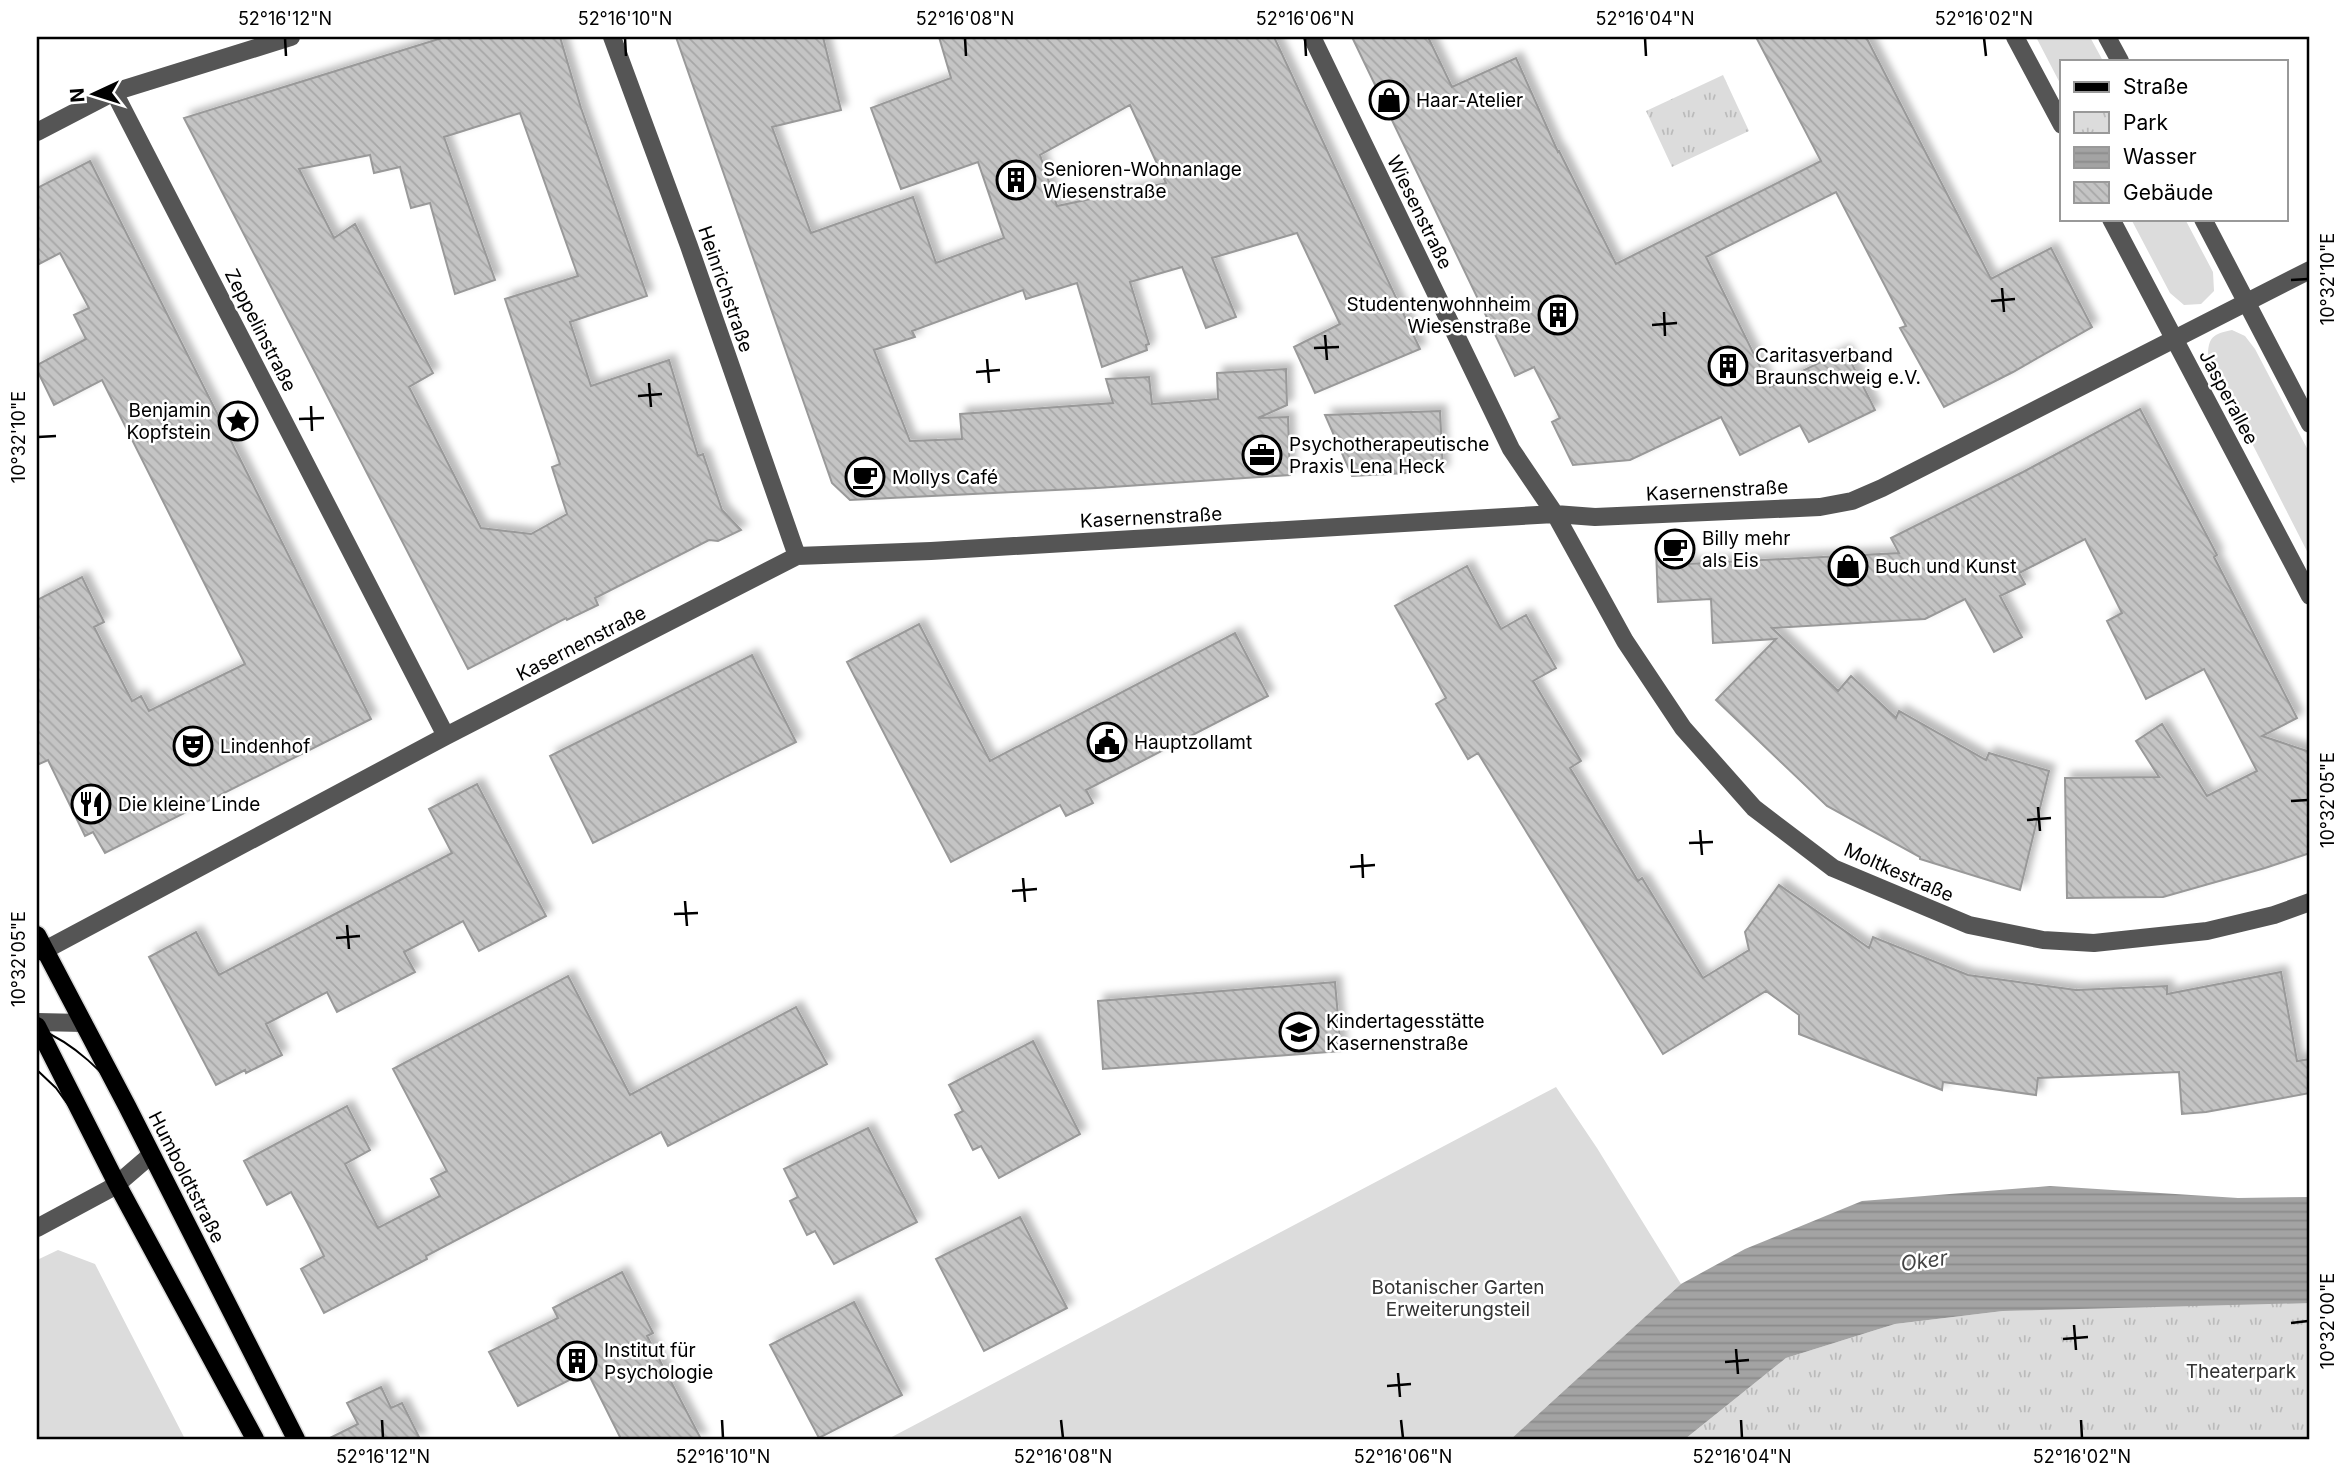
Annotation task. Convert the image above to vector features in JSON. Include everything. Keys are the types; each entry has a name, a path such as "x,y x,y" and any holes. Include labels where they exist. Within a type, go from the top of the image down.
{"main road":[{"name":"Humboldtstraße","path":"39,947 83,1023 296,1439"},
{"path":"37,1024 117,1184 255,1439"}],"street":[{"path":"37,132 114,92 291,37"},
{"name":"Heinrichstraße","path":"612,37 797,556"},
{"name":"Wiesenstraße","path":"1312,37 1511,449 1555,514"},
{"path":"2015,37 2060,121"},
{"path":"2107,37 2119,60"},
{"name":"Zeppelinstraße","path":"114,92 446,736"},
{"name":"Jasperallee","path":"2112,220 2310,596"},
{"path":"2204,220 2310,424"},
{"name":"Kasernenstraße","path":"39,947 797,556 944,550 1555,514 1595,517 1820,507 1852,501 2310,270"},
{"name":"Moltkestraße","path":"1555,514 1625,641 1683,727 1754,808 1833,868 1969,925 2043,940 2094,943 2207,932 2274,915 2310,902"},
{"path":"37,1024 83,1023"},
{"path":"37,1228 117,1184 151,1155"}],"green space":[{"path":"2036,37 2090,37 2102,60 2060,60 2060,83"},
{"path":"1723,75 1749,131 1672,167 1646,111"},
{"path":"2132,220 2186,220 2213,272 2214,291 2201,304 2184,305 2170,293"},
{"path":"2232,330 2245,336 2255,349 2310,454 2310,557 2208,357 2213,338"},
{"name":"Botanischer Garten Erweiterungsteil","path":"1556,1087 1681,1284 1511,1439 888,1439"},
{"path":"58,1250 95,1264 185,1439 37,1439 37,1260"},
{"name":"Theaterpark","path":"2310,1300 2310,1439 1685,1439 1786,1358 1895,1324 2003,1311"}],"water":[{"name":"Oker","path":"2050,1186 2238,1198 2310,1197 2310,1303 2003,1311 1895,1324 1786,1358 1685,1439 1511,1439 1681,1284 1745,1249 1862,1201"}],"building":[{"path":"445,37 560,37 581,108 647,296 570,322 591,386 669,360 698,456 703,454 722,510 741,530 718,541 709,540 595,598 598,605 567,620 566,618 468,669 184,118","holes":["520,113 578,276 505,299 560,464 552,467 567,514 531,534 481,528 409,387 433,373 355,224 334,238 299,169 370,155 374,173 400,167 411,208 430,203 455,294 495,280 444,137"]},
{"path":"676,37 823,37 841,110 772,127 811,233 913,197 936,263 1004,238 978,162 901,189 871,108 951,78 939,37 1274,37 1420,349 1315,393 1294,347 1340,324 1297,233 1212,258 1236,317 1206,328 1182,267 1130,282 1149,344 1146,345 1147,350 1102,367 1077,283 1026,299 1023,290 912,331 915,337 874,350 910,441 962,439 960,414 1113,403 1106,379 1149,377 1152,404 1218,399 1217,373 1286,369 1287,405 1258,418 1288,417 1290,475 850,500 832,483","holes":["1130,105 1166,183 1057,206 1040,155"]},
{"path":"1352,37 1428,37 1452,87 1516,58 1558,152 1616,264 1821,161 1756,37 1866,37 1991,279 2051,248 2092,327 1944,407 1900,328 1906,326 1836,192 1706,257 1770,387 1845,350 1875,410 1809,442 1800,425 1740,455 1721,417 1630,460 1573,465 1552,422 1560,418 1534,367 1515,376"},
{"path":"90,161 371,719 105,853 93,832 85,836 48,760 37,765 37,600 82,577 104,622 94,627 132,701 141,696 149,711 245,664 102,380 54,405 37,370 37,365 86,339 74,315 89,308 60,253 37,265 37,188"},
{"path":"2140,409 2217,555 2214,557 2297,718 2262,736 2310,752 2310,853 2163,897 2067,898 2065,778 2159,777 2136,741 2162,724 2207,796 2257,771 2204,669 2146,699 2107,621 2122,613 2085,539 2019,573 2025,584 2000,596 2022,637 1994,652 1965,599 1925,619 1772,628 1838,691 1851,676 1896,718 1899,711 1986,760 1989,753 2049,771 2020,890 1920,859 1827,806 1716,700 1776,639 1713,643 1711,599 1658,602 1656,549 1686,548 1687,564 1899,553 1891,538 2023,472"},
{"path":"1440,411 1443,471 1352,476 1325,415"},
{"path":"1467,566 1501,629 1526,615 1556,668 1533,681 1581,761 1570,768 1638,881 1642,878 1703,978 1749,950 1745,932 1779,885 1869,948 1873,937 1968,975 2076,990 2167,986 2167,994 2281,972 2297,1061 2310,1059 2310,1093 2182,1114 2179,1072 2038,1078 2036,1095 1943,1082 1942,1090 1799,1034 1799,1015 1766,991 1663,1054 1478,753 1468,759 1436,704 1446,698 1395,606"},
{"name":"Hauptzollamt","path":"919,624 990,761 1235,633 1268,696 1086,790 1093,803 1066,816 1060,805 951,862 847,662"},
{"path":"752,655 796,742 593,843 550,756"},
{"path":"477,784 546,916 479,951 463,921 404,952 415,972 337,1012 327,992 266,1024 282,1055 216,1085 149,957 196,932 219,975 452,853 429,809"},
{"path":"568,976 630,1095 796,1007 827,1064 668,1146 661,1132 324,1313 301,1269 324,1256 308,1224 291,1192 267,1205 244,1161 347,1106 370,1150 345,1164 378,1228 440,1196 431,1179 447,1171 393,1069"},
{"name":"Kindertagesstätte Kasernenstraße","path":"1335,982 1341,1051 1103,1069 1098,1001"},
{"path":"1033,1041 1080,1134 999,1178 981,1146 973,1150 955,1115 963,1111 949,1085"},
{"path":"868,1128 917,1222 834,1264 815,1231 807,1235 790,1201 798,1197 784,1169"},
{"path":"1020,1217 1067,1308 984,1351 936,1259"},
{"name":"Institut für Psychologie","path":"622,1272 653,1333 647,1336 701,1439 621,1439 587,1371 518,1406 489,1352 558,1318 553,1308"},
{"path":"854,1302 902,1395 819,1438 770,1345"},
{"path":"381,1387 391,1408 402,1403 420,1439 328,1439 358,1424 347,1403"}],"tram line":[{"path":"37,1028 64,1042 88,1060 129,1105 300,1439"},
{"path":"37,1070 56,1088 77,1117 250,1439"}],"place":[{"name":"Haar-Atelier","path":"1389,100"},
{"name":"Senioren-Wohnanlage Wiesenstraße","path":"1016,180"},
{"name":"Studentenwohnheim Wiesenstraße","path":"1558,315"},
{"name":"Caritasverband Braunschweig e.V.","path":"1728,366"},
{"name":"Benjamin Kopfstein","path":"238,421"},
{"name":"Psychotherapeutische Praxis Lena Heck","path":"1262,455"},
{"name":"Mollys Café","path":"865,477"},
{"name":"Billy mehr als Eis","path":"1675,549"},
{"name":"Buch und Kunst","path":"1848,566"},
{"name":"Hauptzollamt","path":"1107,742"},
{"name":"Lindenhof","path":"193,746"},
{"name":"Die kleine Linde","path":"91,804"},
{"name":"Kindertagesstätte Kasernenstraße","path":"1299,1032"},
{"name":"Institut für Psychologie","path":"577,1361"}]}
